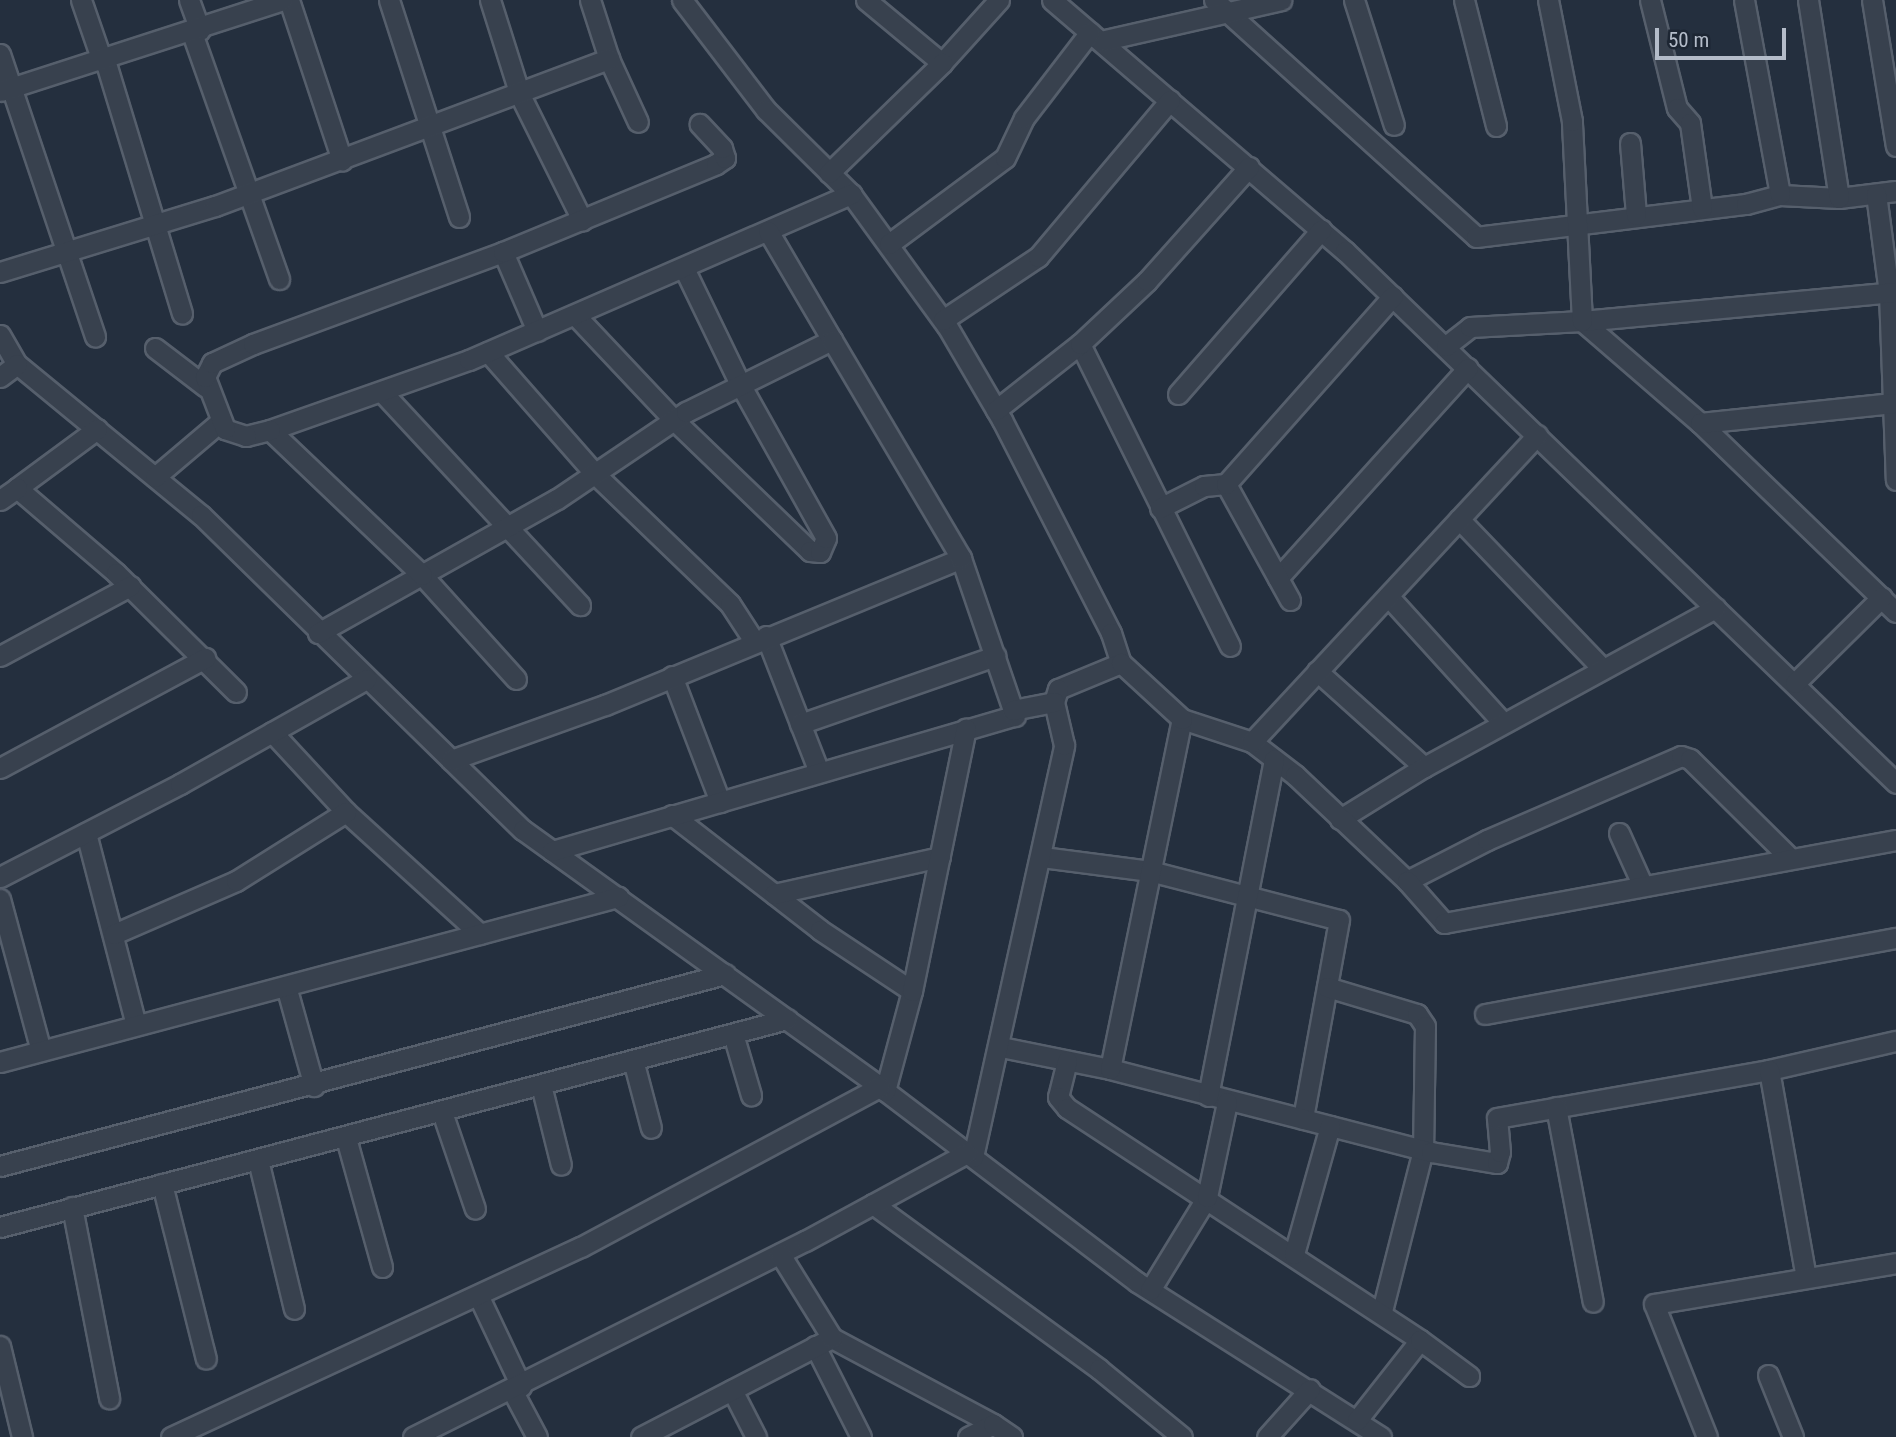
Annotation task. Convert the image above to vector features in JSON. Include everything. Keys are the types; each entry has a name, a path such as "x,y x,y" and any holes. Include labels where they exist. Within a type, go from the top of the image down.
{"street":[{"path":"81,0 104,60 182,314"},
{"path":"189,0 246,194 279,279"},
{"path":"6,90 196,31 283,0"},
{"path":"289,0 342,160"},
{"path":"389,0 459,217"},
{"path":"490,0 520,95 582,220"},
{"path":"590,0 609,59 638,122"},
{"path":"682,0 766,110 851,194 943,320 996,410 1111,633 1121,663 1182,719 1252,742 1274,759 1407,881 1444,923 1642,884 1896,840"},
{"path":"866,0 942,63"},
{"path":"829,173 942,63 999,0"},
{"path":"1052,0 1249,167 1393,296 1795,682 1896,783"},
{"path":"889,244 1005,158 1024,118 1096,36 1221,6 1281,0"},
{"path":"1354,0 1394,125"},
{"path":"1464,0 1496,126"},
{"path":"1548,0 1572,121 1582,321 1700,423 1896,612"},
{"path":"1650,0 1677,108 1690,123 1702,208"},
{"path":"1744,0 1780,195"},
{"path":"1808,0 1839,198"},
{"path":"1872,0 1896,146"},
{"path":"1221,6 1476,237 1702,208 1780,195 1839,198 1896,191"},
{"path":"0,54 6,90 95,336"},
{"path":"0,272 246,194 520,95 609,59"},
{"path":"943,320 1038,257 1170,100"},
{"path":"699,124 722,148 725,158 503,252 253,344 212,363 205,377 206,387 221,421 235,435 270,430 383,392 488,352 851,194"},
{"path":"1630,143 1636,215"},
{"path":"996,410 1080,344 1147,281 1249,167"},
{"path":"1876,194 1893,293 1896,480"},
{"path":"1178,394 1321,230"},
{"path":"552,851 1015,716 961,558 768,231"},
{"path":"503,252 537,331"},
{"path":"575,315 674,420 810,551 820,552 826,538 740,384 684,268"},
{"path":"1446,346 1470,327 1582,321 1893,293"},
{"path":"1160,508 1204,486 1226,484 1393,296"},
{"path":"0,335 17,364 201,514 318,633 523,830 787,1019 1150,1290 1310,1389 1381,1437"},
{"path":"318,633 507,527 595,474 674,420 740,384 832,340"},
{"path":"1080,344 1230,646"},
{"path":"155,348 206,387"},
{"path":"488,352 595,474 730,604 760,638 819,772"},
{"path":"0,377 17,364"},
{"path":"1278,578 1468,368"},
{"path":"383,392 580,605"},
{"path":"1700,423 1893,403"},
{"path":"155,477 221,421"},
{"path":"0,500 97,429"},
{"path":"270,430 422,575 516,679"},
{"path":"1252,742 1537,435"},
{"path":"1226,484 1290,600"},
{"path":"17,488 130,586 205,658 236,692"},
{"path":"1459,519 1602,668"},
{"path":"451,761 672,676 961,558"},
{"path":"0,656 130,586"},
{"path":"1388,596 1503,723"},
{"path":"1795,682 1882,597"},
{"path":"1340,819 1424,767 1716,608"},
{"path":"800,724 995,656"},
{"path":"0,768 205,658"},
{"path":"413,1437 517,1388 970,1155 1001,1047 1064,744 1054,702 1058,689 1121,663"},
{"path":"1317,671 1424,767"},
{"path":"672,676 720,802"},
{"path":"0,877 86,833 366,679"},
{"path":"1013,710 1054,702"},
{"path":"1110,1069 1182,719"},
{"path":"171,1437 581,1247 882,1089 912,991 967,729"},
{"path":"272,732 346,812 480,934"},
{"path":"1407,881 1487,840 1681,756 1690,759 1790,858"},
{"path":"1150,1290 1207,1197 1218,1099 1248,893 1274,759"},
{"path":"114,934 236,881 346,812"},
{"path":"672,816 774,894 912,991"},
{"path":"86,833 136,1025"},
{"path":"1619,834 1642,884"},
{"path":"774,894 940,857"},
{"path":"1042,857 1150,871 1248,893 1339,920 1303,1119"},
{"path":"0,1062 618,897"},
{"path":"0,899 41,1051"},
{"path":"1485,1014 1896,938"},
{"path":"0,1166 314,1086 725,974"},
{"path":"286,986 314,1086"},
{"path":"1327,988 1423,1019 1427,1035 1423,1150 1382,1311"},
{"path":"0,1227 346,1138 787,1019"},
{"path":"733,1034 751,1095"},
{"path":"1001,1047 1110,1069 1423,1150 1497,1163 1500,1152 1497,1118 1769,1070 1896,1041"},
{"path":"634,1060 652,1128"},
{"path":"1067,1061 1058,1097 1067,1108 1382,1311 1469,1376"},
{"path":"1769,1070 1806,1278"},
{"path":"541,1085 561,1165"},
{"path":"1556,1107 1593,1301"},
{"path":"442,1112 475,1209"},
{"path":"1294,1254 1330,1126"},
{"path":"346,1138 382,1267"},
{"path":"258,1160 294,1310"},
{"path":"162,1184 206,1359"},
{"path":"873,1204 1099,1369 1182,1437"},
{"path":"72,1207 109,1398"},
{"path":"780,1254 823,1342 861,1437"},
{"path":"1707,1437 1654,1304 1896,1263"},
{"path":"478,1295 537,1437"},
{"path":"1357,1420 1420,1340"},
{"path":"643,1437 823,1342"},
{"path":"823,1342 993,1424 1012,1437"},
{"path":"0,1346 22,1437"},
{"path":"1768,1375 1793,1437"},
{"path":"1267,1437 1310,1389"},
{"path":"732,1390 756,1437"},
{"path":"968,1437 993,1424"}]}
